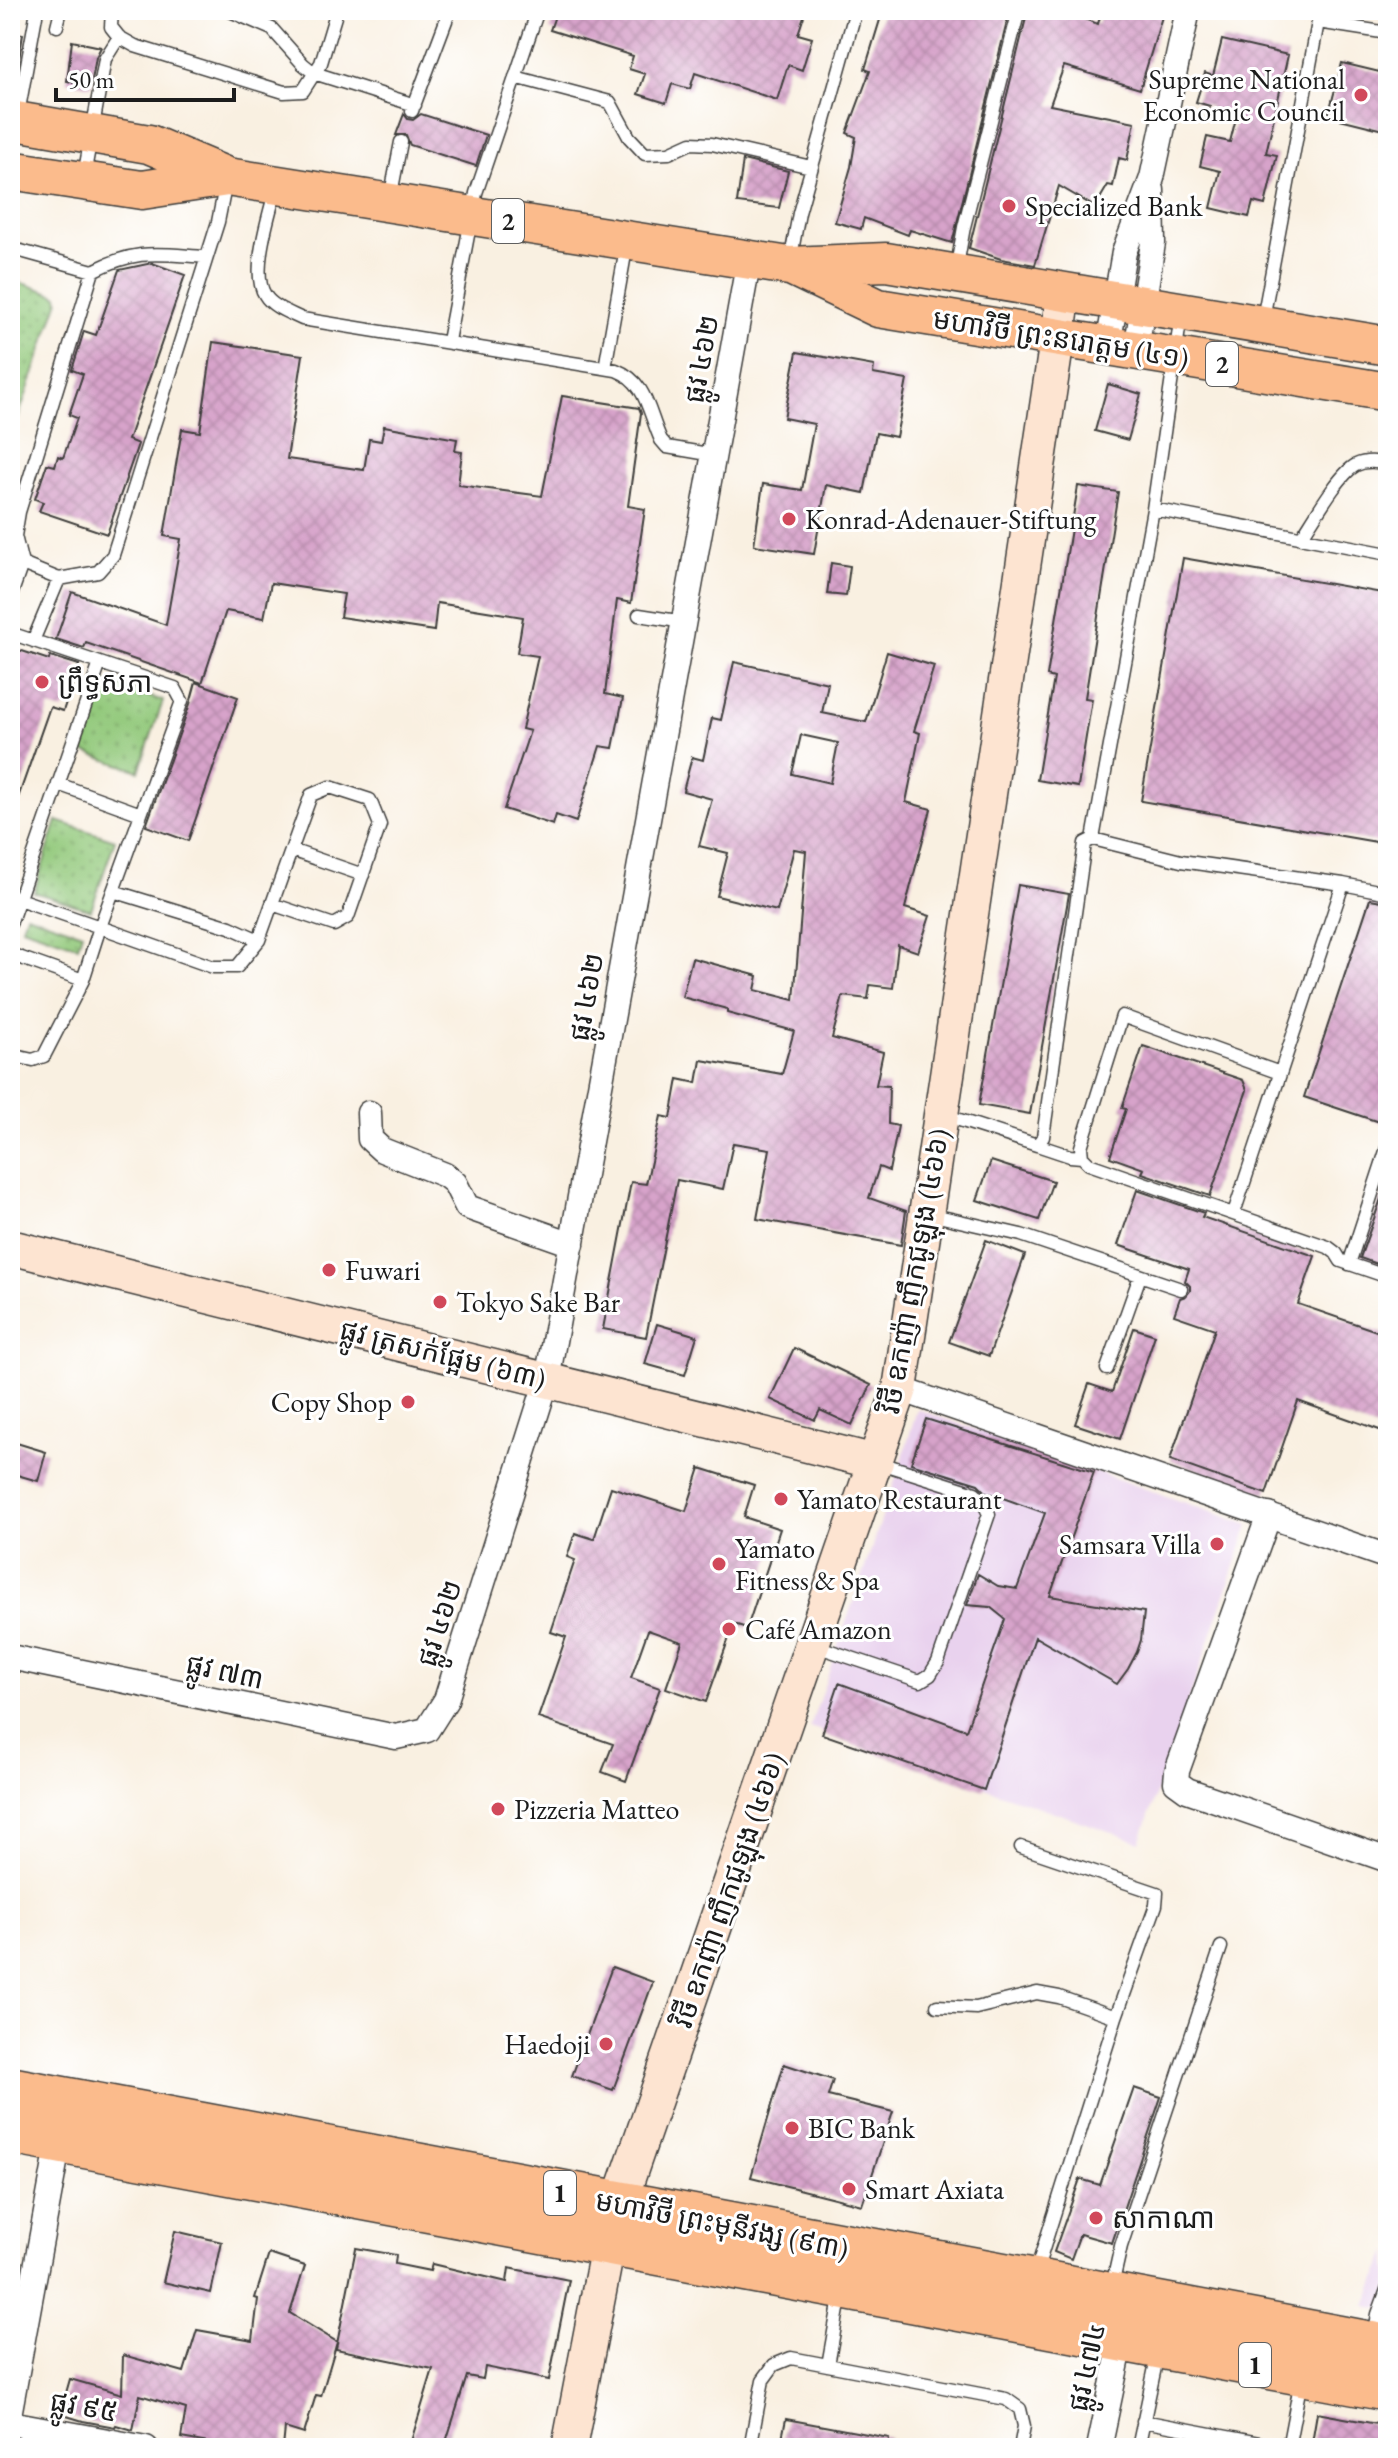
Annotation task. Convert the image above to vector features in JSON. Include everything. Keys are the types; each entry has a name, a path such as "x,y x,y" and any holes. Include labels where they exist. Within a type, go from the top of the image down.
{"highway":[{"name":"មហាវិថី ព្រះមុនីវង្ស (៩៣)","path":"10,2089 613,2224"},
{"name":"មហាវិថី ព្រះមុនីវង្ស (៩៣)","path":"10,2132 613,2224 847,2267 1119,2322 1302,2373 1388,2389"},
{"name":"មហាវិថី ព្រះមុនីវង្ស (៩៣)","path":"847,2267 1033,2282 1119,2322 1380,2346"}],"main road":[{"name":"មហាវិថី ព្រះនរោត្តម (៤១)","path":"12,133 90,134 149,144 227,177 789,266 886,262 1388,346"},
{"name":"មហាវិថី ព្រះនរោត្តម (៤១)","path":"10,170 142,190 227,177"},
{"name":"មហាវិថី ព្រះនរោត្តម (៤១)","path":"789,266 878,308 1388,392"}],"street":[{"path":"1122,348 1129,304 1128,240 1152,178 1188,10"},
{"path":"1129,304 1153,243 1152,178"},
{"name":"ផ្លូវ ៤៦២","path":"427,1730 446,1700 547,1380 749,259"},
{"name":"វិថី ឧកញ៉ា ញឹកជូឡុង (៤៦៦)","path":"569,2448 613,2224 900,1389 1064,293"},
{"path":"369,1113 370,1139 382,1150 445,1175 455,1183 467,1207 572,1244"},
{"name":"ផ្លូវ ត្រសក់ផ្អែម (៦៣)","path":"10,1247 876,1462"},
{"path":"900,1389 1388,1557"},
{"path":"1269,1515 1177,1771 1176,1782 1187,1790 1388,1860"},
{"name":"ផ្លូវ ៧៣","path":"10,1657 396,1737 427,1730"},
{"path":"10,2410 59,2141"},
{"name":"ផ្លូវ ៤៧៤","path":"1099,2448 1119,2322"},
{"name":"ផ្លូវ ៩៥","path":"10,2423 146,2448"}],"lane":[{"path":"12,133 37,10"},
{"path":"57,26 61,10"},
{"path":"112,10 111,27 119,37 135,46 284,92 303,91 321,63 337,10"},
{"path":"228,10 272,29 314,73 414,108 450,10"},
{"path":"448,341 471,215 538,10"},
{"path":"789,266 811,167 856,10"},
{"path":"955,274 1019,10"},
{"path":"1262,325 1318,22 1388,33"},
{"path":"83,181 105,59 119,37"},
{"path":"515,77 610,102 629,137 645,154 669,153 691,143 712,144 811,167"},
{"path":"389,202 401,142"},
{"path":"22,564 59,579 98,572 113,555 218,222 227,177"},
{"path":"277,184 259,275 265,295 281,309 302,319 605,368 630,376 639,385 661,440 667,447 714,455"},
{"path":"605,368 628,240"},
{"path":"10,248 93,271 117,259 144,253 206,257"},
{"path":"10,598 22,564 15,536 19,512 93,271"},
{"path":"1093,839 1153,509 1182,312"},
{"path":"1301,538 1333,491 1355,466 1369,461 1388,464"},
{"path":"1153,509 1388,554"},
{"path":"33,641 59,579"},
{"path":"639,615 684,622"},
{"path":"10,633 175,688 182,701 83,980 44,1056 33,1060 10,1055"},
{"path":"10,924 14,898 100,663"},
{"path":"58,784 141,814"},
{"path":"14,898 213,967 237,967 259,940 311,795 330,787 370,800 380,825 348,917 334,925 272,904"},
{"path":"1037,1145 1043,1137 1085,843 1093,839 1181,861 1388,893"},
{"path":"291,850 363,875"},
{"path":"1234,1213 1343,884"},
{"path":"113,891 230,927 259,940"},
{"path":"10,954 83,980"},
{"path":"1280,1073 1122,1016 1081,1147 1082,1157 1089,1164 1328,1247 1341,1261 1388,1277"},
{"path":"941,1114 1070,1156 1082,1157"},
{"path":"1349,1264 1388,1145"},
{"path":"926,1213 1021,1235 1181,1289"},
{"path":"1107,1369 1140,1276"},
{"path":"813,1645 920,1681 930,1675 938,1662 989,1514 975,1493 876,1462"},
{"path":"1021,1847 1157,1893 1156,1905 1116,2017 1033,2282"},
{"path":"1138,2448 1143,2421 1119,2322 1121,2246 1221,1947"},
{"path":"937,2006 976,2008 1037,1993 1059,1997 1116,2017"},
{"path":"828,2365 847,2267"},
{"path":"1380,2346 1378,2314 1388,2290"},
{"path":"750,2448 763,2380 774,2365 791,2358 1006,2399 1020,2409 1024,2426 1020,2448"},
{"path":"1143,2421 1287,2448 1302,2373"}],"shaded area":[{"path":"917,1409 1249,1525 1140,1842 810,1727"},
{"path":"1388,2251 1388,2310 1366,2306"}],"green space":[{"path":"10,279 54,294 59,300 10,441"},
{"path":"107,682 163,701 139,771 83,752"},
{"path":"57,821 115,840 91,910 34,892"},
{"path":"26,914 82,933 78,946 22,927"}],"building":[{"path":"557,10 806,10 798,34 812,38 802,70 788,65 777,100 695,73 690,89 672,84 666,103 638,94 645,74 629,69 633,56 550,30"},
{"path":"883,10 1010,10 952,243 910,230 908,235 864,218 861,229 835,222 856,137 847,133 870,71 865,69"},
{"path":"1028,10 1059,10 1098,24 1102,10 1164,10 1140,89 1064,66 1050,105 1135,122 1127,160 1119,158 1113,186 1108,185 1095,207 1059,186 1035,265 1001,259 969,248"},
{"path":"10,32 23,34 17,71 10,69"},
{"path":"1222,40 1288,55 1266,153 1277,155 1265,205 1253,202 1249,217 1211,208 1220,171 1200,166 1207,137 1230,142 1236,118 1209,110 1210,106 1196,102 1205,73 1213,76"},
{"path":"72,41 101,47 91,86 67,81"},
{"name":"Supreme National Economic Council","path":"1342,63 1388,74 1388,131 1328,116"},
{"path":"404,114 413,120 421,114 486,135 476,166 410,145 406,135 396,135"},
{"path":"743,160 788,171 779,208 737,203"},
{"path":"152,263 185,275 128,440 138,444 107,534 39,511 43,502 35,499 47,464 55,466 58,456 63,458 77,418 69,415 83,374 72,370 84,331 96,335 119,270"},
{"path":"213,342 303,355 287,459 364,470 369,439 381,441 384,426 457,439 455,451 462,452 458,485 542,496 562,396 639,408 641,413 628,506 645,509 631,603 617,600 605,694 623,698 613,748 600,746 576,822 556,815 553,825 504,809 530,731 522,729 538,656 517,653 523,617 437,603 434,631 340,617 344,594 271,583 264,618 226,611 202,683 86,643 84,648 56,639 72,592 166,625 181,539 164,536 182,429 200,432"},
{"path":"797,352 874,366 873,374 907,380 896,437 876,433 864,493 826,485 814,554 754,545 763,484 802,490 814,424 784,418"},
{"path":"1108,384 1141,394 1128,440 1095,431"},
{"path":"1078,486 1118,492 1085,698 1092,699 1078,787 1037,780 1054,678 1047,676"},
{"path":"1183,558 1388,594 1388,844 1141,801"},
{"path":"831,563 850,566 846,596 827,594"},
{"path":"10,647 49,660 50,656 79,665 63,711 50,707 13,812 10,812"},
{"path":"887,652 934,666 914,731 920,733 906,802 931,809 905,908 930,916 918,952 898,945 893,988 870,985 868,999 843,996 832,1038 883,1052 876,1085 889,1086 888,1124 898,1126 889,1171 879,1167 869,1198 906,1211 901,1245 757,1219 770,1149 733,1143 723,1189 677,1180 646,1337 603,1329 631,1182 646,1184 661,1116 671,1118 678,1079 697,1083 701,1060 782,1074 794,1031 682,997 692,958 758,976 755,990 794,1000 806,851 794,849 777,911 717,896 728,853 699,846 712,799 683,791 692,757 703,760 712,718 721,720 734,662 828,683 822,713 866,722","holes":["801,735 838,743 830,783 792,774"]},
{"path":"196,682 238,697 188,841 146,826"},
{"path":"1018,885 1069,894 1030,1114 979,1105"},
{"path":"1370,899 1388,902 1388,1125 1304,1097"},
{"path":"1143,1046 1243,1080 1247,1090 1210,1196 1142,1173 1144,1169 1110,1157 1126,1109 1122,1108"},
{"path":"991,1161 1053,1181 1039,1220 977,1200"},
{"path":"1388,1186 1388,1268 1360,1258"},
{"path":"1137,1190 1204,1213 1202,1217 1315,1256 1298,1304 1388,1335 1388,1433 1298,1401 1266,1494 1170,1460 1215,1329 1174,1315 1180,1298 1190,1291 1185,1281 1189,1269 1118,1245"},
{"path":"986,1240 1025,1255 989,1356 949,1342"},
{"path":"657,1324 697,1336 685,1375 645,1364"},
{"path":"1134,1328 1155,1335 1120,1439 1075,1424 1089,1384 1112,1392"},
{"path":"794,1348 871,1385 852,1425 820,1410 815,1420 770,1399"},
{"path":"926,1419 1094,1472 1050,1596 1144,1612 1137,1652 1117,1684 1035,1637 984,1790 822,1734 839,1683 966,1730 1005,1619 990,1607 967,1605 978,1574 998,1586 1017,1589 1045,1513 986,1492 978,1484 911,1463"},
{"path":"10,1441 46,1452 38,1481 10,1473"},
{"path":"700,1468 754,1485 744,1517 780,1529 747,1628 734,1624 706,1702 666,1688 682,1642 648,1630 631,1678 660,1688 626,1781 602,1772 613,1744 538,1718 566,1637 551,1632 575,1560 567,1557 575,1533 594,1539 611,1487 686,1511"},
{"path":"612,1967 653,1982 613,2090 572,2076"},
{"path":"784,2064 833,2080 828,2096 893,2112 862,2205 751,2177"},
{"path":"1134,2088 1161,2097 1112,2243 1080,2234 1071,2259 1054,2252 1080,2179 1100,2185"},
{"path":"175,2231 222,2242 211,2293 163,2282"},
{"path":"356,2248 396,2255 395,2264 430,2271 432,2264 507,2282 509,2268 569,2280 549,2380 485,2367 483,2379 467,2376 444,2448 409,2448 433,2369 336,2349"},
{"path":"269,2254 305,2266 290,2313 337,2342 321,2396 316,2395 304,2434 285,2428 283,2448 236,2448 181,2438 186,2409 140,2395 133,2430 60,2414 70,2379 122,2394 123,2355 184,2372 197,2330 253,2340 258,2299 255,2298"},
{"path":"1317,2413 1388,2426 1388,2448 1311,2448"},
{"path":"786,2419 889,2438 888,2448 780,2448"}],"place":[{"name":"Supreme National Economic Council","path":"1361,95"},
{"name":"Specialized Bank","path":"1009,206"},
{"name":"Konrad-Adenauer-Stiftung","path":"789,519"},
{"name":"ព្រឹទ្ធសភា","path":"42,682"},
{"name":"Fuwari","path":"329,1270"},
{"name":"Tokyo Sake Bar","path":"440,1302"},
{"name":"Copy Shop","path":"408,1402"},
{"name":"Yamato Restaurant","path":"781,1499"},
{"name":"Samsara Villa","path":"1217,1544"},
{"name":"Yamato Fitness & Spa","path":"719,1564"},
{"name":"Café Amazon","path":"729,1629"},
{"name":"Pizzeria Matteo","path":"498,1809"},
{"name":"Haedoji","path":"606,2044"},
{"name":"BIC Bank","path":"792,2128"},
{"name":"Smart Axiata","path":"849,2189"},
{"name":"សាកាណា","path":"1096,2218"}]}
